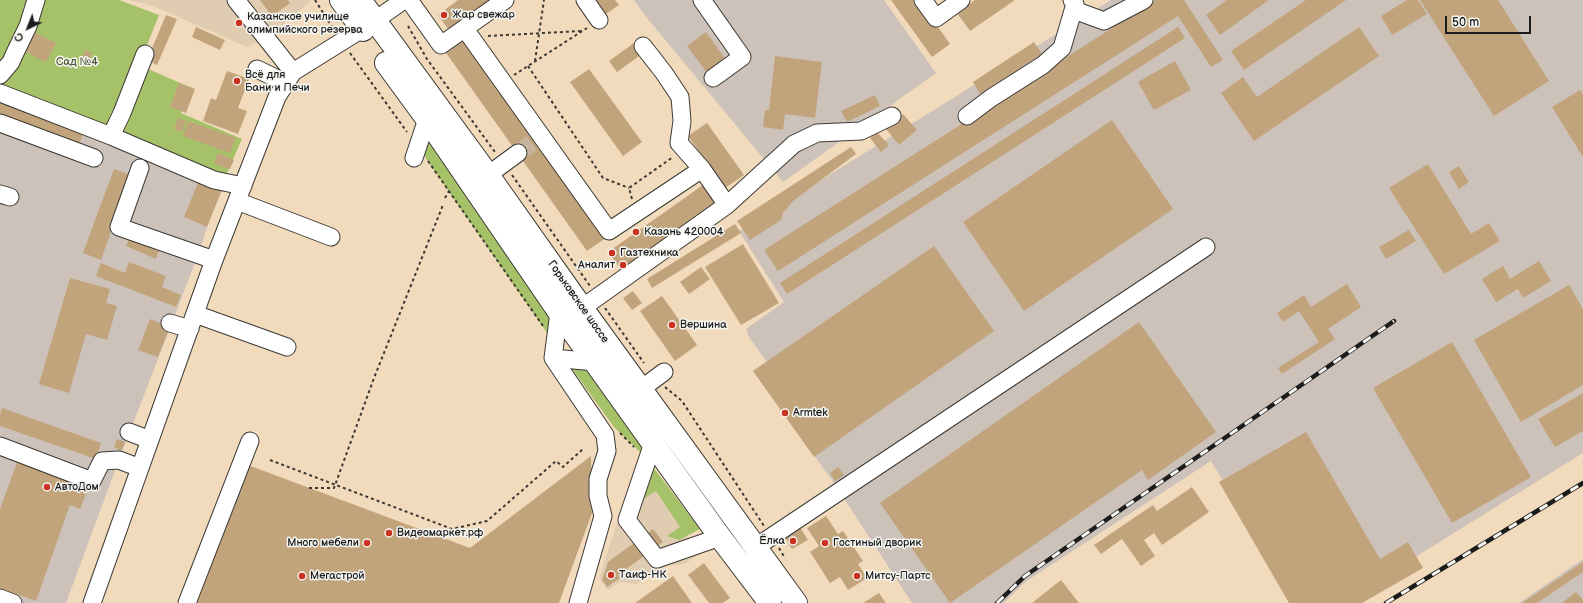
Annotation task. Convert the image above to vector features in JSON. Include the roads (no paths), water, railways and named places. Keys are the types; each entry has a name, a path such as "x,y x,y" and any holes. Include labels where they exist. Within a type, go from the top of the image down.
{"main road":[{"name":"Горьковское шоссе","path":"341,0 368,25 488,175 582,308 796,603"},
{"name":"Горьковское шоссе","path":"360,0 368,25 427,119 594,362 654,442 720,538 768,602"}],"street":[{"path":"0,75 11,62 28,26 36,0"},
{"path":"236,0 266,39 289,77"},
{"path":"92,603 214,260 277,97 289,77 404,0"},
{"path":"409,0 441,46 468,33 505,0"},
{"path":"585,0 599,20"},
{"path":"702,0 742,57 713,78"},
{"path":"923,0 936,18 961,0"},
{"path":"967,116 991,98 1043,65 1062,48 1073,5 1104,21 1144,0"},
{"path":"468,33 503,82 539,138 609,232 702,169"},
{"path":"643,46 664,73 680,98 682,121 679,143 702,169 727,205"},
{"path":"111,136 122,113 145,54"},
{"path":"257,69 289,77"},
{"path":"0,93 111,136 214,180 242,189 331,237"},
{"path":"582,308 727,205 794,144 817,133 861,131 892,116"},
{"path":"420,158 427,119"},
{"path":"0,123 94,158"},
{"path":"488,175 518,153"},
{"path":"140,168 119,227 214,260"},
{"path":"221,172 242,189"},
{"path":"756,547 1206,247"},
{"path":"559,312 553,358 606,435 607,451 598,479 598,496 603,516 578,603"},
{"path":"170,323 192,322 287,347"},
{"path":"553,358 594,362"},
{"path":"641,389 664,372"},
{"path":"129,432 150,440"},
{"path":"186,603 250,442"},
{"path":"654,442 627,520 657,559 720,538"},
{"path":"0,446 92,481 102,462 119,460 140,468"},
{"path":"0,598 13,603"}],"tunnel":[{"path":"518,153 536,140"}],"railway":[{"path":"997,603 1025,576 1394,321"},
{"path":"1386,603 1583,483"}],"place":[{"name":"Жар свежар","path":"444,15"},
{"name":"Казанское училище олимпийского резерва","path":"239,23"},
{"name":"Всё для Бани и Печи","path":"237,81"},
{"name":"Казань 420004","path":"636,232"},
{"name":"Газтехника","path":"612,253"},
{"name":"Аналит","path":"623,265"},
{"name":"Вершина","path":"672,325"},
{"name":"Armtek","path":"785,413"},
{"name":"АвтоДом","path":"47,487"},
{"name":"Видеомаркет.рф","path":"389,533"},
{"name":"Ёлка","path":"793,541"},
{"name":"Много мебели","path":"367,543"},
{"name":"Гостиный дворик","path":"825,543"},
{"name":"Таиф-НК","path":"611,575"},
{"name":"Мегастрой","path":"302,576"},
{"name":"Митсу-Партс","path":"857,576"}],"park label":[{"name":"Сад №4","path":"77,62"}]}
